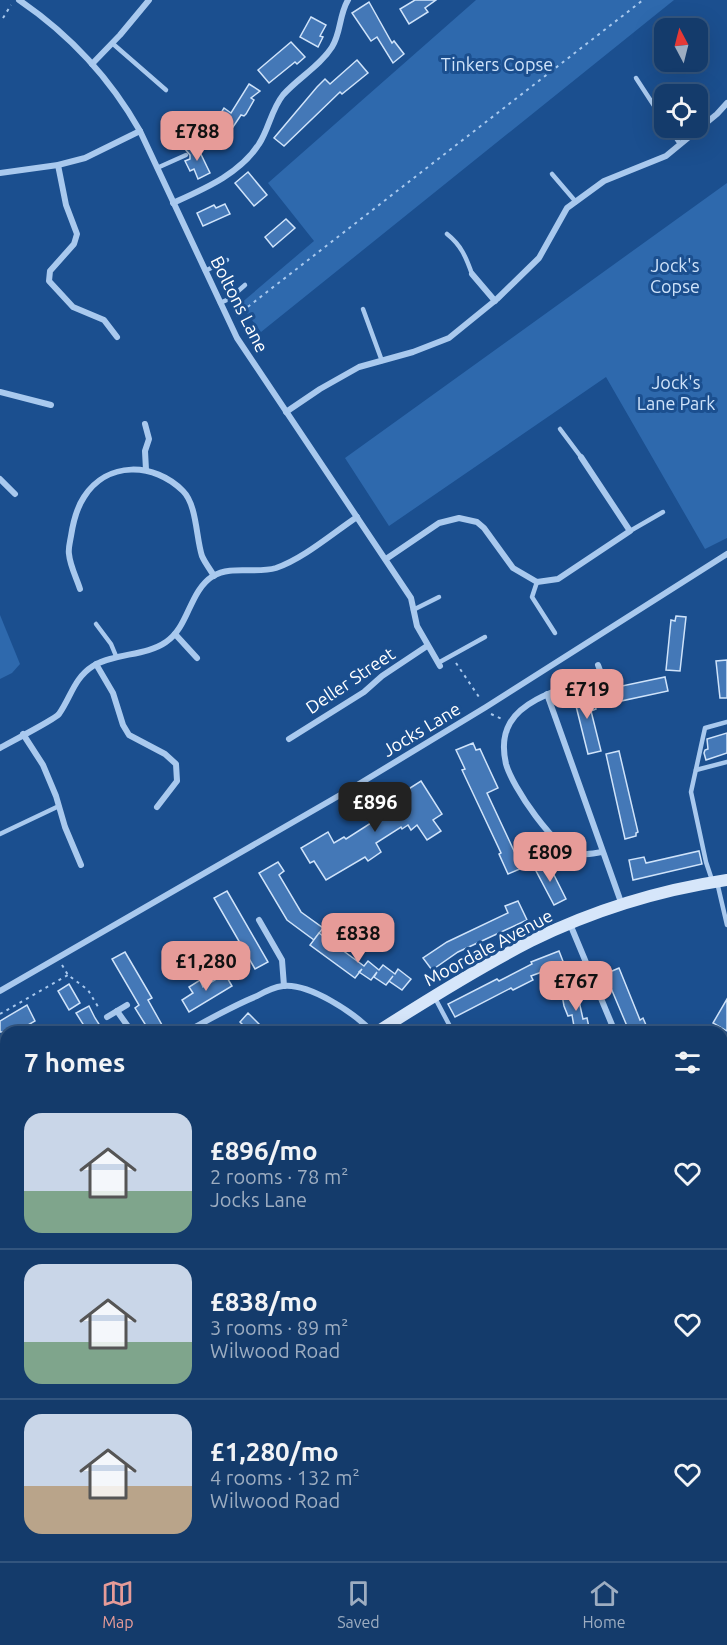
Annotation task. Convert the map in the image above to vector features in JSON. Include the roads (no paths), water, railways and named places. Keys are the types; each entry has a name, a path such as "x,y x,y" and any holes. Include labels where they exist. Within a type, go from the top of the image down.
{"street":[{"name":"Boltons Lane","path":"17,0 68,37 125,105 140,131 237,338 411,598 417,626 439,665"},
{"path":"92,64 149,0"},
{"path":"173,203 242,166 261,141 277,104 301,77 323,60 332,46 337,37 343,8 348,0"},
{"path":"286,412 344,374 359,367 413,352 449,338 495,301 539,258 567,208 604,181 666,156 727,103"},
{"path":"0,173 85,159 140,131"},
{"path":"58,165 66,205 77,234 74,244 50,271 49,282 73,307 104,320 117,337"},
{"path":"472,274 495,301"},
{"path":"0,392 51,405"},
{"path":"145,424 149,439 145,451 146,470"},
{"path":"386,559 439,523 449,519 469,519 484,528 513,568 537,582 558,579 630,531 581,458"},
{"path":"80,589 69,555 74,520 84,497 105,478 133,469 146,470 165,478 185,494 195,523 201,554 214,576"},
{"path":"0,479 15,494"},
{"path":"0,748 58,716 74,684 83,673 96,664 116,656 153,648 166,642 175,634 200,588 214,576 235,571 268,570 279,567 294,560 357,517"},
{"name":"Jocks Lane","path":"0,991 486,707 727,554"},
{"path":"175,634 196,658"},
{"name":"Deller Street","path":"289,739 364,692 382,676 427,646"},
{"path":"96,664 112,693 123,725 129,735 165,754 176,764 177,781 157,807"},
{"path":"598,665 601,673 612,679"},
{"path":"601,673 548,694 524,709 511,721 504,738 504,753 514,784 554,840 580,855 602,852"},
{"path":"548,694 622,906"},
{"path":"23,734 44,765 65,827 81,865"},
{"name":"Moordale Avenue","path":"386,1026 434,995 531,941 570,924 663,893 719,881"},
{"path":"259,920 282,960 284,986"},
{"path":"570,924 612,1026"},
{"path":"197,1026 229,1008 284,986 308,990 326,997 366,1026"},
{"path":"107,1017 127,1005"},
{"path":"117,1011 128,1026"}],"lane":[{"path":"112,43 166,90"},
{"path":"636,78 654,106"},
{"path":"676,138 680,144"},
{"path":"157,168 186,155"},
{"path":"552,174 576,202"},
{"path":"447,234 463,250 472,274"},
{"path":"205,271 227,260"},
{"path":"220,303 245,285"},
{"path":"363,309 382,361"},
{"path":"560,429 581,458"},
{"path":"630,531 663,512"},
{"path":"537,582 532,597 555,633"},
{"path":"413,610 440,597"},
{"path":"96,624 111,644 116,656"},
{"path":"439,665 446,658 484,637"},
{"path":"727,722 705,728 691,792 704,856 719,881 727,925"},
{"path":"696,771 727,762"},
{"path":"0,834 59,807"},
{"path":"434,995 450,1026"}],"park label":[{"name":"Tinkers Copse","path":"497,64"},
{"name":"Jock's Copse","path":"675,275"},
{"name":"Jock's Lane Park","path":"676,392"}]}
